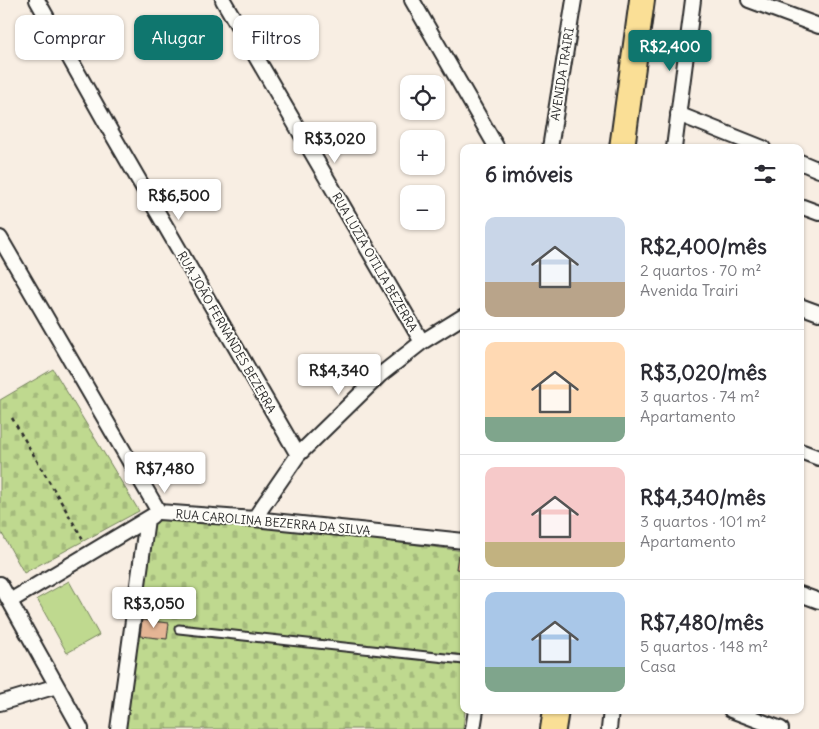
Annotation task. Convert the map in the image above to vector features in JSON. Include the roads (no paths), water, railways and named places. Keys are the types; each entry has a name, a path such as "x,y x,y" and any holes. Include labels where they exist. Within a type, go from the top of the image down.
{"highway":[{"path":"623,144 642,0"},
{"path":"553,729 555,714"}],"street":[{"name":"RUA JOÃO FERNANDES BEZERRA","path":"37,0 298,455"},
{"name":"RUA LUZIA OTILIA BEZERRA","path":"222,0 422,342"},
{"path":"412,0 495,144"},
{"name":"AVENIDA TRAIRI","path":"551,144 574,0"},
{"path":"674,144 692,0"},
{"path":"749,0 819,26"},
{"path":"678,114 753,144"},
{"path":"804,164 819,170"},
{"path":"804,207 819,213"},
{"name":"RUA CAROLINA BEZERRA DA SILVA","path":"0,238 153,515 254,519 460,541"},
{"path":"804,307 819,313"},
{"path":"254,519 298,455 380,375 422,342 460,318"},
{"path":"804,452 819,458"},
{"path":"10,601 153,515"},
{"path":"118,729 153,515"},
{"path":"0,584 81,729"},
{"path":"804,595 819,601"},
{"path":"0,703 57,686"},
{"path":"473,729 475,714"},
{"path":"609,729 611,714"},
{"path":"742,714 781,729"}],"lane":[{"path":"179,628 460,660"}]}
